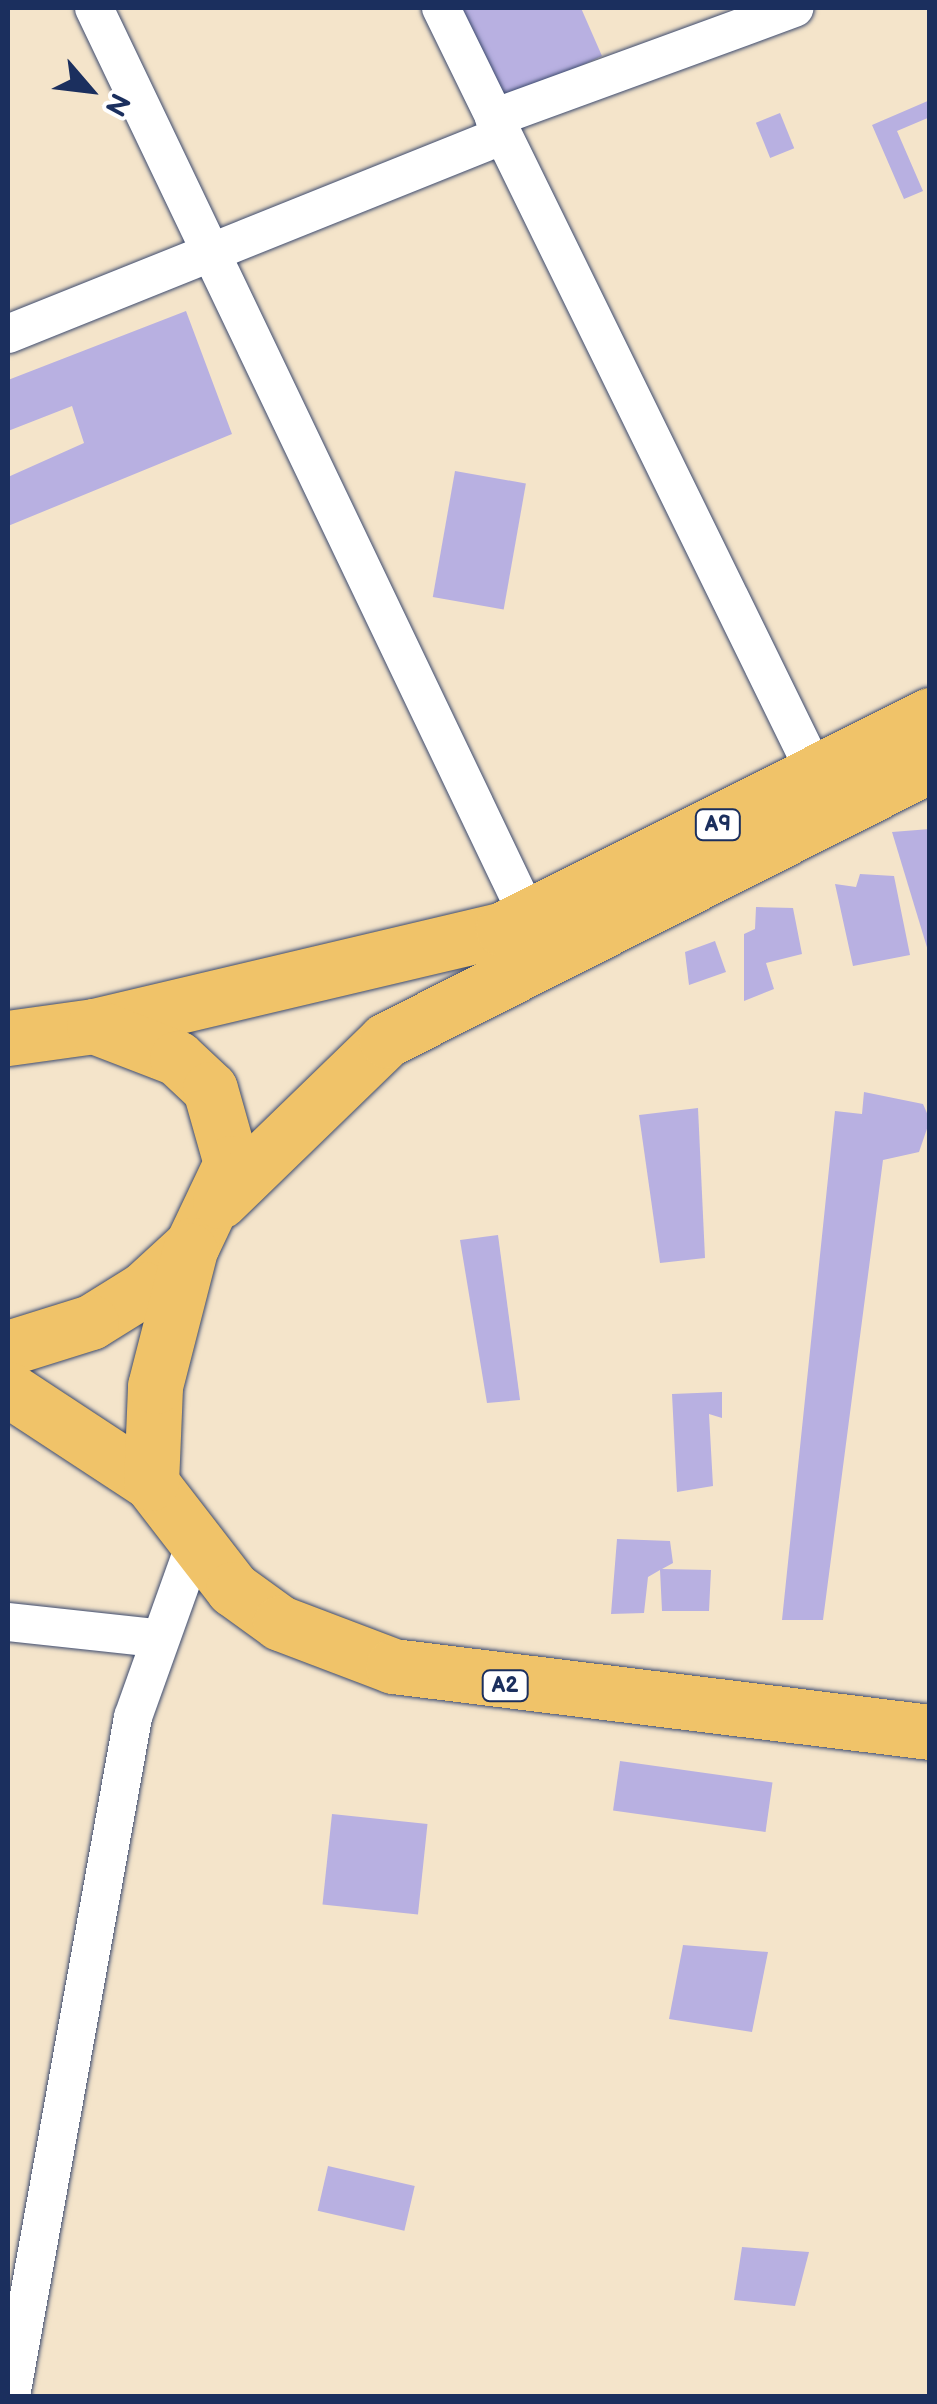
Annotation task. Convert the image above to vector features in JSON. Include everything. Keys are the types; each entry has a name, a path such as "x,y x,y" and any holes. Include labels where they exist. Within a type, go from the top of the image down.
{"highway":[{"name":"A9","path":"94,1026 325,976 529,918 930,715"},
{"name":"A9","path":"206,1223 386,1040 930,765"},
{"path":"8,1038 94,1026 177,1058 210,1090 232,1163 206,1223 154,1386 151,1482"},
{"path":"8,1348 92,1322 206,1223"},
{"name":"A2","path":"8,1389 151,1482 195,1544 280,1623 393,1666 930,1732"}],"street":[{"path":"94,8 529,918"},
{"path":"441,8 816,776"},
{"path":"8,334 212,256 750,15 795,8"},
{"path":"12,2396 133,1718 156,1638 195,1544"},
{"path":"8,1622 156,1638"}],"building":[{"path":"459,8 581,8 602,56 502,102"},
{"path":"930,100 930,117 897,131 923,191 904,199 872,125"},
{"path":"780,113 794,148 770,158 756,123"},
{"path":"186,311 232,434 8,526 8,477 84,443 72,406 8,431 8,380"},
{"path":"455,471 526,484 504,610 433,597"},
{"path":"930,829 930,954 929,954 892,832"},
{"path":"860,874 894,876 910,955 853,966 835,884 856,887"},
{"path":"756,907 793,908 802,954 766,963 774,989 744,1001 744,934 755,929"},
{"path":"715,941 726,972 689,985 685,952"},
{"path":"864,1092 923,1104 930,1120 919,1152 883,1160 823,1620 782,1620 835,1111 862,1114"},
{"path":"698,1108 705,1258 660,1263 639,1115"},
{"path":"498,1235 520,1400 487,1403 460,1240"},
{"path":"722,1392 722,1418 709,1414 713,1486 677,1492 672,1394"},
{"path":"617,1539 670,1541 673,1563 662,1569 711,1570 709,1611 662,1611 660,1570 648,1577 644,1613 611,1614"},
{"path":"620,1761 773,1782 766,1832 613,1811"},
{"path":"332,1814 427,1824 418,1915 322,1905"},
{"path":"683,1945 768,1952 752,2032 669,2019"},
{"path":"328,2166 415,2186 404,2231 318,2211"},
{"path":"742,2247 809,2252 795,2306 734,2300"}]}
